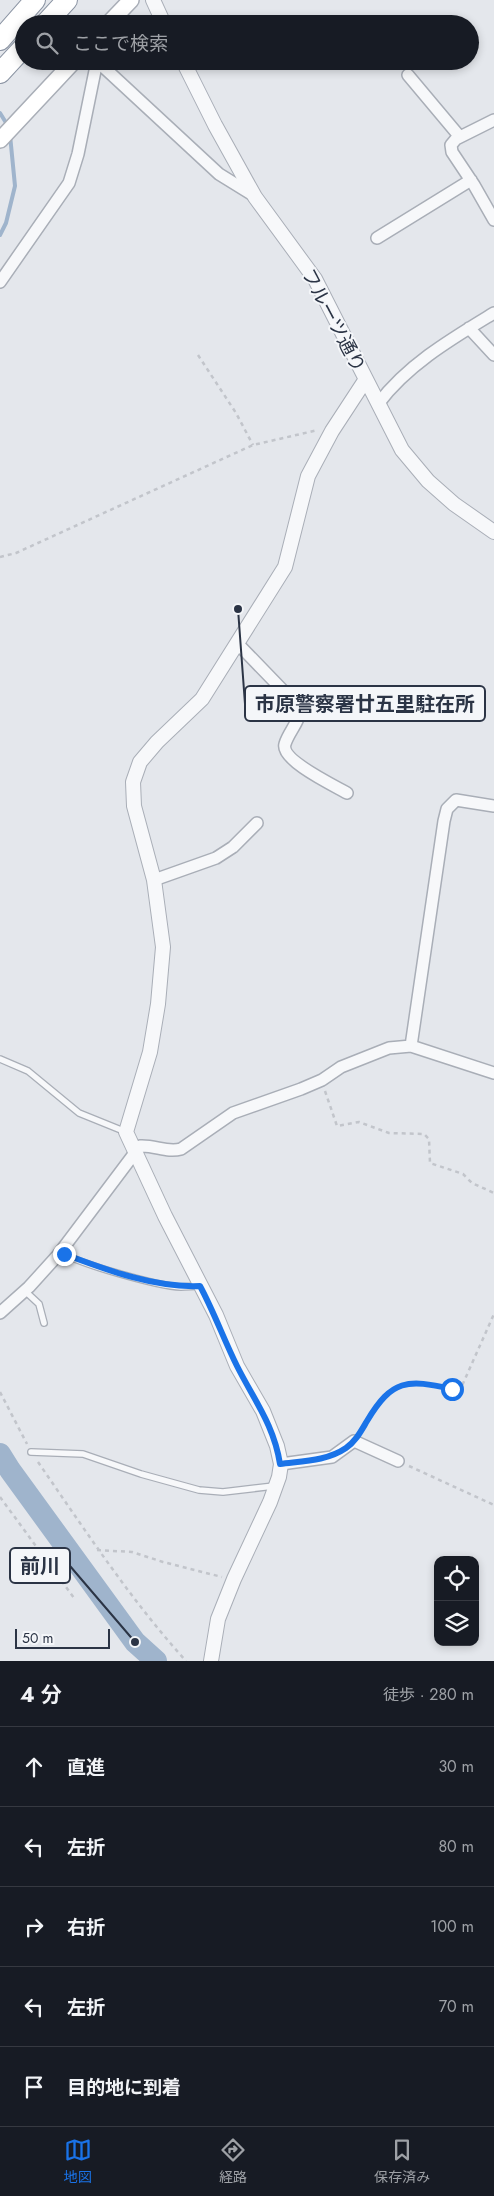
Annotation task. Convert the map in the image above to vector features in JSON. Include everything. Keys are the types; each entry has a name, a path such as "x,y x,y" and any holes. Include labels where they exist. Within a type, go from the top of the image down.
{"highway":[{"path":"22,15 35,0"},
{"path":"53,15 66,0"},
{"path":"4,36 15,23"},
{"path":"0,73 15,57"}],"main road":[{"path":"116,15 130,0"},
{"path":"0,140 66,70"}],"street":[{"path":"152,0 160,15"},
{"path":"0,282 69,183 78,154 95,70"},
{"path":"107,70 219,174 255,198"},
{"name":"フルーツ通り","path":"188,70 255,198 315,279 402,450 428,481 454,504 494,532"},
{"path":"408,75 460,137"},
{"path":"494,120 460,137 451,145 452,152 494,220"},
{"path":"377,238 471,180"},
{"path":"378,404 390,388 416,365 494,313"},
{"path":"470,328 494,355"},
{"path":"211,1661 218,1619 234,1579 270,1502 276,1486 280,1464 278,1446 263,1411 237,1366 126,1132 150,1052 158,1004 163,947 154,880 134,806 133,782 140,762 157,742 202,699 285,567 308,476 332,431 366,379"},
{"path":"238,644 300,708 300,716 284,745 285,751 294,762 348,793"},
{"path":"411,1046 447,809 456,800 494,806"},
{"path":"154,880 216,858 233,847 257,823"},
{"path":"0,1313 61,1252 140,1146 149,1145 173,1151 182,1149 233,1113 322,1080 341,1067 389,1048 411,1046 494,1073"},
{"path":"280,1464 332,1456 354,1442 398,1462"}],"lane":[{"path":"0,1059 28,1071 79,1113 126,1132"},
{"path":"61,1252 101,1268 149,1280 179,1287 200,1286"},
{"path":"24,1291 39,1304 44,1323"},
{"path":"31,1452 83,1454 141,1474 199,1490 223,1492 276,1486"}],"path":[{"path":"198,355 236,413 253,446"},
{"path":"0,557 16,553 253,446 316,430 332,431"},
{"path":"322,1080 337,1126 358,1122 389,1133 424,1134 429,1139 430,1164 463,1174 472,1183 494,1193"},
{"path":"354,1442 377,1403 388,1392 401,1385 414,1382 457,1390 461,1388 494,1314"},
{"path":"0,1392 31,1452 97,1550 157,1629 186,1661"},
{"path":"398,1462 494,1505"},
{"path":"0,1497 74,1598"},
{"path":"97,1550 132,1552 163,1562 234,1579"}],"waterway":[{"path":"0,113 8,126"},
{"path":"0,235 6,223 15,186 10,135"},
{"path":"0,1454 135,1642 156,1661"}],"place":[{"name":"市原警察署廿五里駐在所","path":"238,609"},
{"name":"前川","path":"135,1642"}],"route":[{"path":"64,1254 101,1268 149,1280 179,1287 200,1286 216,1315 237,1366 263,1411 278,1446 280,1464 332,1456 347,1448 354,1442 377,1403 388,1392 401,1385 414,1382 452,1389"}]}
